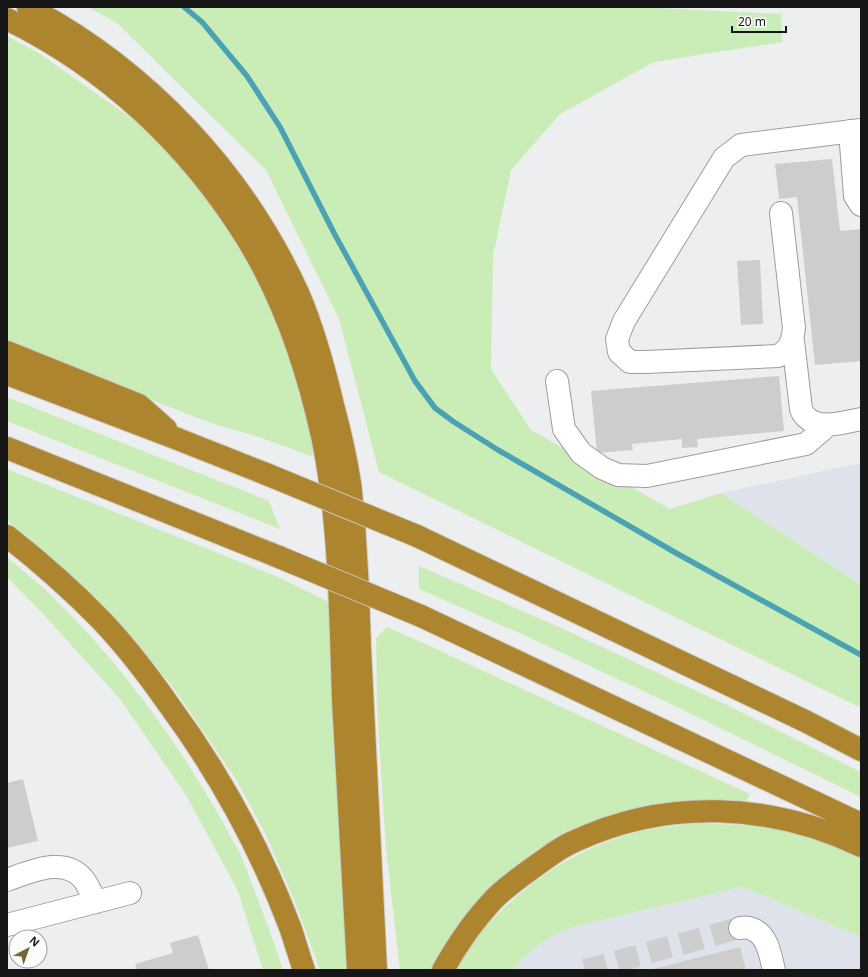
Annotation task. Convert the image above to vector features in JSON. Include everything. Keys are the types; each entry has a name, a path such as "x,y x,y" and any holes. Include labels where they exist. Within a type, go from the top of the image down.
{"highway":[{"path":"28,7 83,39 116,64 181,122 207,151 234,184 278,255 299,295 315,337 337,421 350,485 358,586 376,970"},
{"path":"7,19 26,28 84,65 123,94 148,116 174,143 206,180 248,240 268,276 287,319 301,357 322,435 329,476 337,553 358,970"},
{"path":"7,352 139,405 175,438"},
{"path":"7,374 175,438 418,536 800,719 861,750"},
{"path":"7,448 279,557 421,616 861,824"},
{"path":"7,536 58,579 101,620 129,651 186,728 219,780 245,826 290,927 304,970"},
{"path":"443,970 453,951 473,924 494,899 519,878 574,841 608,828 645,817 680,812 718,810 750,812 816,828 861,846"}],"street":[{"path":"793,341 786,351 778,356 630,362 619,352 617,339 624,322 724,158 741,145 856,130 855,196 861,205"},
{"path":"781,213 794,328 793,341 801,409 806,418 828,425 861,419"},
{"path":"557,381 564,428 581,452 602,468 618,476 647,476 806,444 828,425"},
{"path":"7,880 44,867 58,866 72,871 84,879 96,902"},
{"path":"7,925 130,893"},
{"path":"740,928 745,927 759,932 767,944 774,970"}],"shaded area":[{"path":"861,463 861,585 721,493"},
{"path":"741,887 861,937 861,970 513,970 531,951 549,937 569,928"}],"green space":[{"path":"88,7 638,7 781,14 782,42 654,62 560,114 511,170 493,256 491,369 531,430 670,509 721,493 861,585 861,708 379,472 339,319 266,170 117,23"},
{"path":"7,36 40,54 144,127 194,180 226,222 263,289 284,339 310,428 313,457 262,438 220,426 187,414 7,342"},
{"path":"7,397 269,501 280,529 7,421"},
{"path":"7,469 278,577 331,603 351,970 320,970 297,907 266,835 237,781 175,690 133,638 65,569 7,520"},
{"path":"7,557 49,593 109,657 158,720 181,754 203,787 243,860 283,970 263,970 238,891 186,795 120,699 46,617 7,577"},
{"path":"419,566 557,626 731,707 861,772 861,797 675,706 526,636 419,589"},
{"path":"387,627 750,794 744,805 579,831 435,970 400,970 386,850 377,706 376,638"},
{"path":"698,823 771,827 830,845 861,857 861,937 741,887 569,928 538,945 513,970 457,970 476,939 490,921 548,872 600,844 638,832"}],"building":[{"path":"832,159 840,231 861,229 861,361 815,365 797,197 779,199 775,164"},
{"path":"760,260 763,324 741,325 737,261"},
{"path":"779,376 784,431 697,439 698,447 682,448 682,439 632,444 633,450 597,453 591,391"},
{"path":"23,779 38,841 7,848 7,783"},
{"path":"198,935 209,970 137,970 135,964 173,953 170,943"},
{"path":"740,947 746,970 653,970 653,969"}],"waterway":[{"path":"184,7 202,22 247,76 280,127 334,233 415,381 435,408 498,450 676,553 861,655"}],"tunnel":[{"path":"585,970 740,928"}]}
